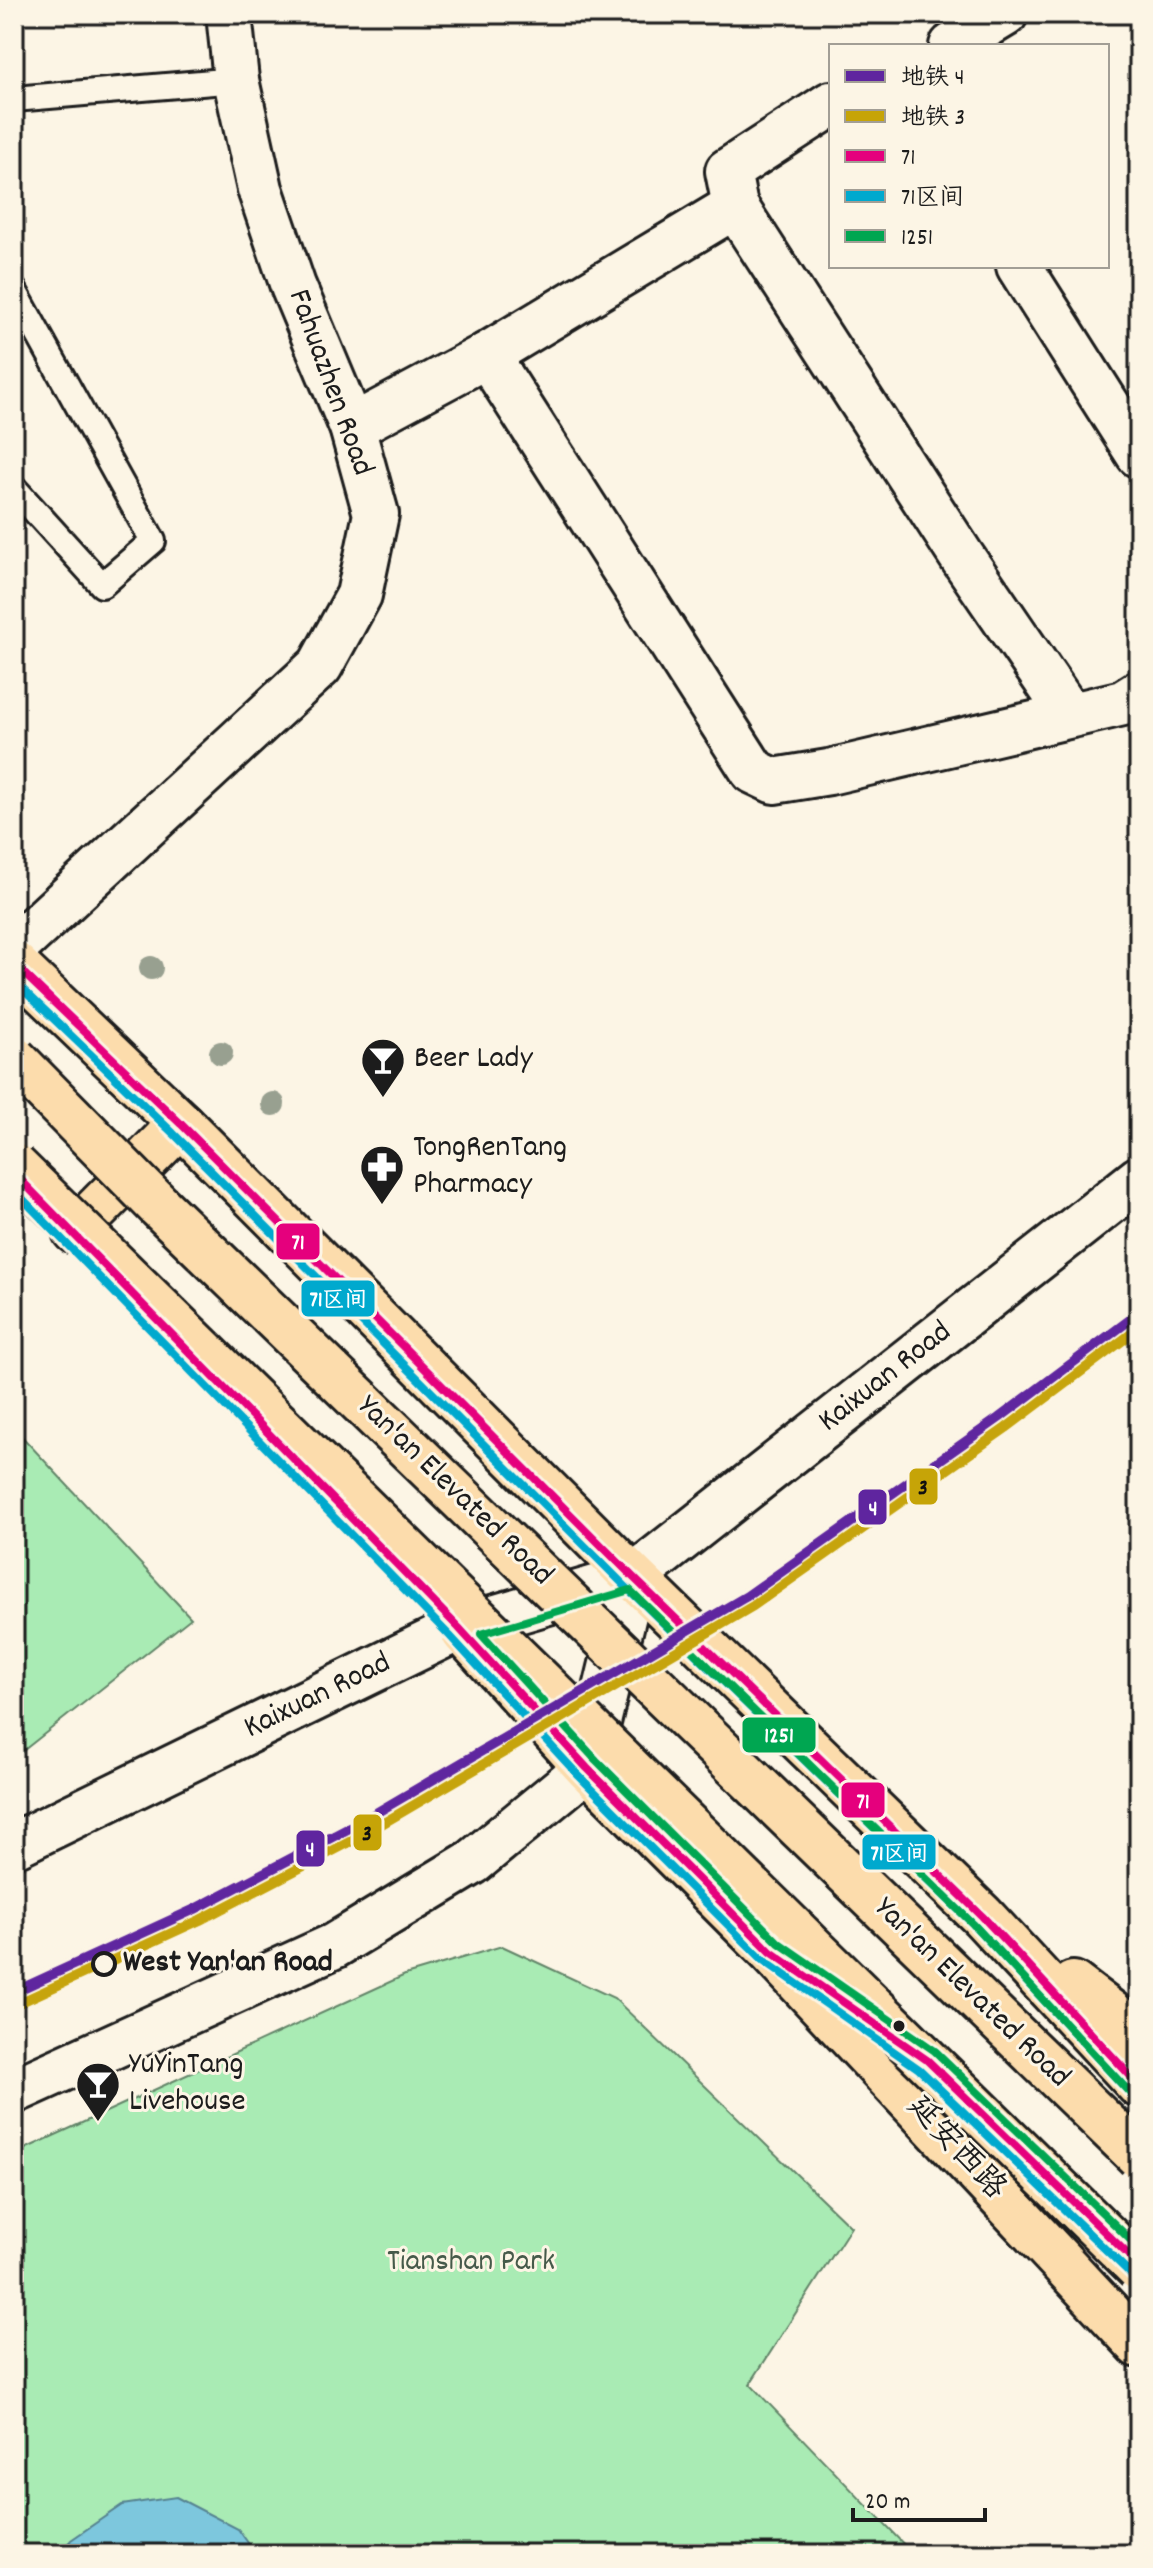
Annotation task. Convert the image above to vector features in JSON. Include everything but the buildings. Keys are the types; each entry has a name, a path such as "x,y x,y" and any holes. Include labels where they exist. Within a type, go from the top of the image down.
{"main road":[{"path":"14,964 181,1124 633,1577 982,1916 1139,2085"},
{"name":"Yan'an Elevated Road","path":"14,1059 171,1218 1139,2156"},
{"path":"75,1231 181,1124"},
{"path":"14,1166 1139,2267"},
{"path":"14,1173 75,1231 459,1628 587,1768 771,1952 927,2060 1139,2267"},
{"path":"982,1916 1139,2034"},
{"name":"延安西路","path":"771,1952 1139,2345"}],"street":[{"name":"Fahuazhen Road","path":"14,948 320,666 359,595 376,514 352,427 293,286 270,217 236,80 229,14"},
{"path":"955,44 1005,14"},
{"path":"829,105 728,171 735,206 962,557 1070,715"},
{"path":"352,427 487,355 735,206"},
{"path":"1020,268 1139,455"},
{"path":"487,355 753,771 774,781 829,772 1123,703 1139,693"},
{"name":"Kaixuan Road","path":"14,1845 459,1628 633,1577 1139,1179"},
{"path":"14,2091 334,1946 473,1862 587,1768 633,1577"}],"lane":[{"path":"14,99 236,80"},
{"path":"14,290 153,541 102,585 14,488"}],"green space":[{"path":"14,1428 191,1618 14,1758"},
{"name":"Tianshan Park","path":"502,1946 614,1998 851,2227 750,2384 913,2554 14,2554 14,2154 405,1975"}],"water":[{"path":"176,2497 238,2529 256,2554 59,2554 71,2540 122,2505"}],"metro line":[{"name":"4","path":"14,1992 195,1909 357,1824 747,1596 999,1418 1139,1313"},
{"name":"3","path":"19,2003 200,1920 363,1835 753,1606 1006,1428 1139,1328"}],"transit line":[{"name":"71","path":"14,964 181,1124 633,1577 982,1916 1139,2085"},
{"name":"71区间","path":"14,981 173,1133 625,1586 973,1924 1130,2093"},
{"name":"71","path":"14,1173 459,1628 587,1768 771,1952 927,2060 1139,2265"},
{"name":"71区间","path":"14,1190 450,1636 579,1776 763,1960 919,2069 1131,2274"},
{"name":"1251","path":"1130,2093 973,1924 630,1590 481,1634 596,1760 779,1943 935,2051 1139,2248"}],"place":[{"name":"Beer Lady","path":"383,1099"},
{"name":"TongRenTang Pharmacy","path":"382,1206"},
{"name":"West Yan'an Road","path":"104,1964"},
{"name":"YuYinTang Livehouse","path":"98,2123"}]}
